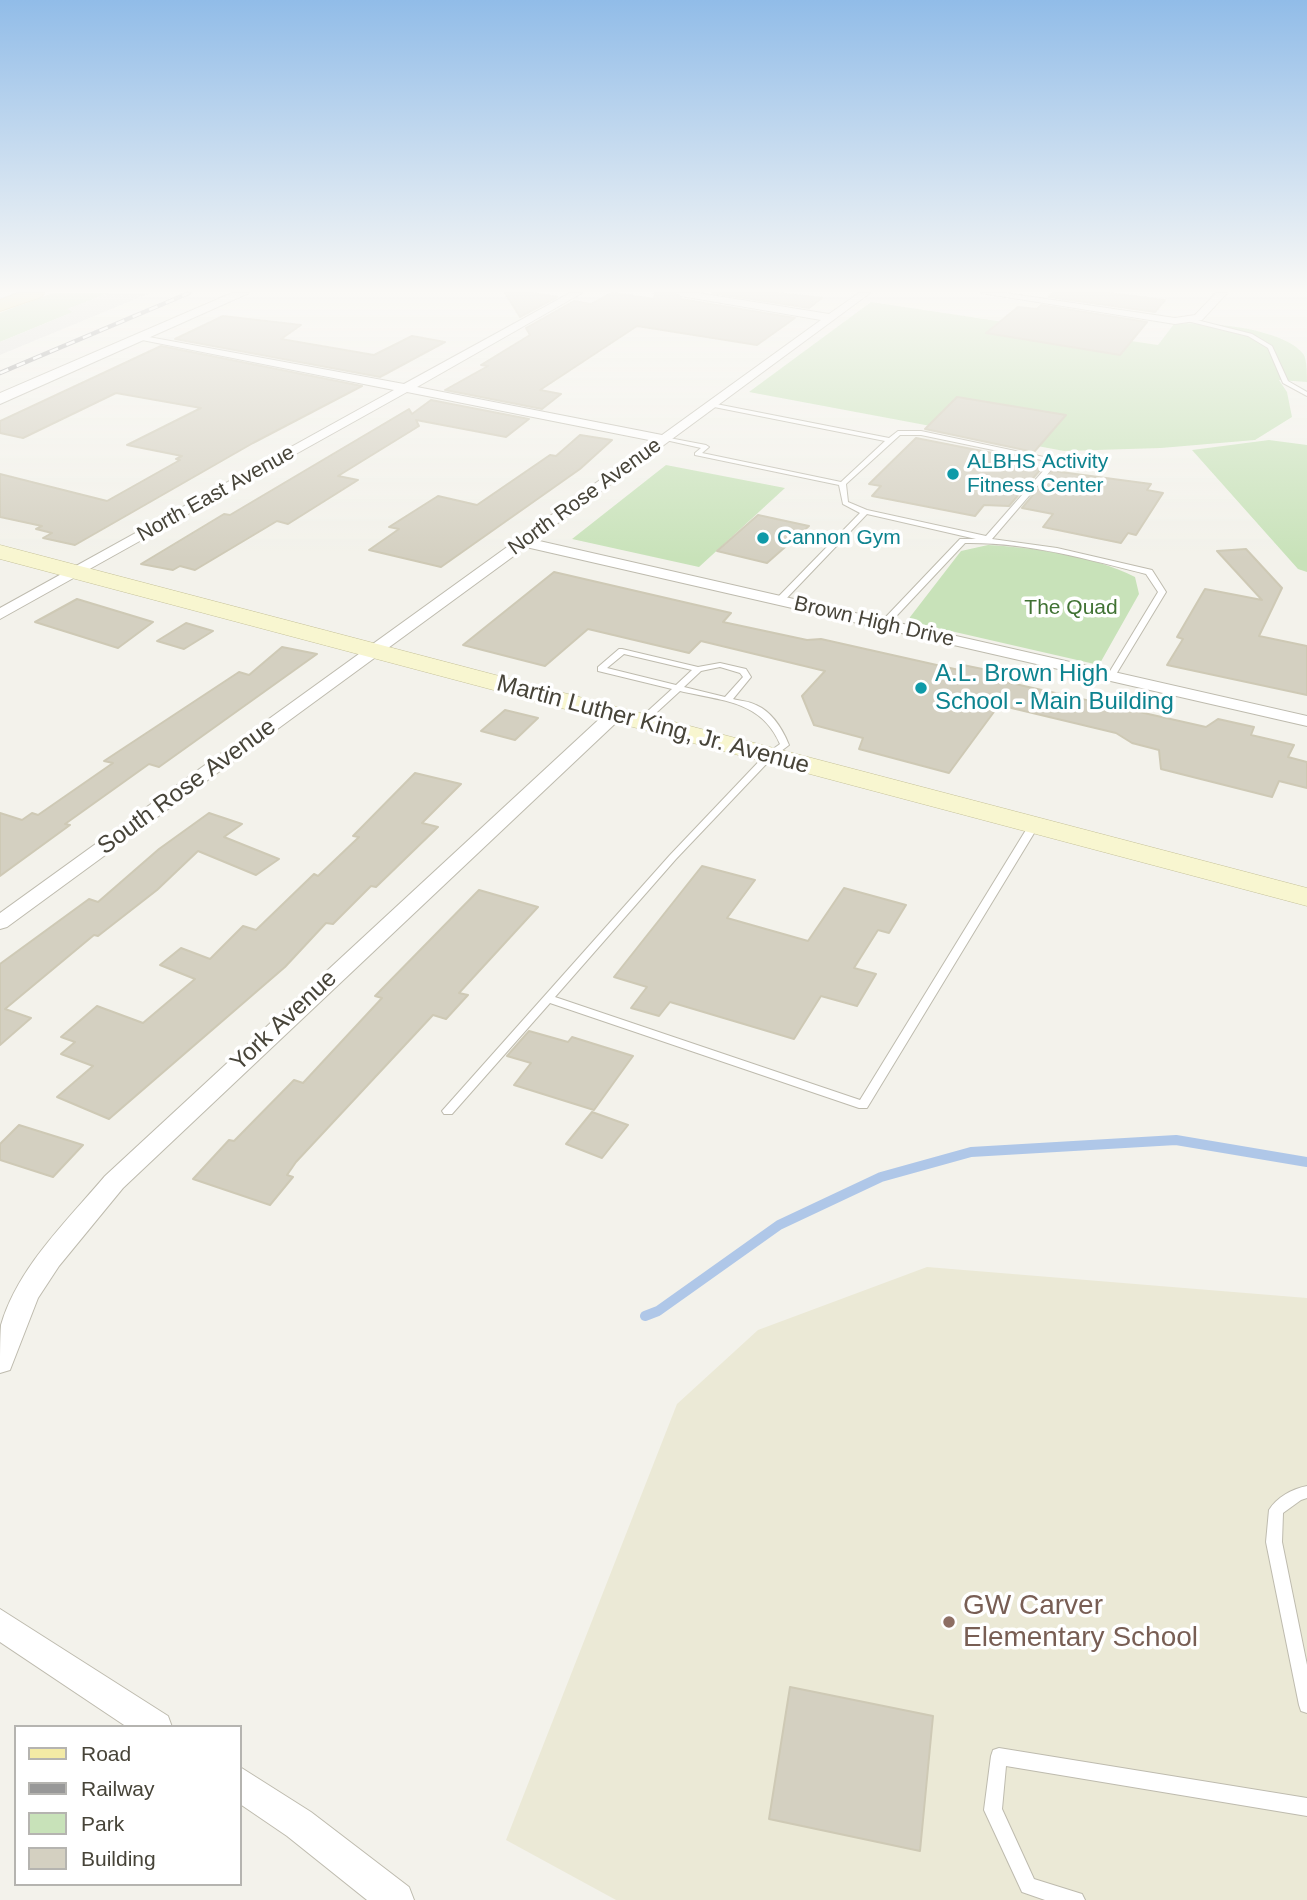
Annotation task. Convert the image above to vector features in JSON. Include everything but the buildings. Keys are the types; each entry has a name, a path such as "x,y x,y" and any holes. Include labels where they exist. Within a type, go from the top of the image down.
{"main road":[{"name":"Martin Luther King, Jr. Avenue","path":"0,552 1307,897"}],"street":[{"path":"0,399 40,382"},
{"path":"371,382 664,439"},
{"name":"North East Avenue","path":"0,614 416,382"},
{"name":"North Rose Avenue","path":"373,652 744,382"},
{"name":"Brown High Drive","path":"523,542 1307,721"},
{"name":"South Rose Avenue","path":"0,923 373,652"},
{"name":"York Avenue","path":"0,1362 32,1286 50,1259 114,1182 614,715"},
{"path":"0,1624 153,1725"},
{"path":"242,1785 299,1824 396,1900"}],"lane":[{"path":"1285,382 1307,394"},
{"path":"712,405 890,440"},
{"path":"842,484 898,433 922,433 1056,461 988,539 963,541 884,624"},
{"path":"664,439 706,447 697,454 842,484"},
{"path":"842,484 845,503 865,512 1149,572 1162,592 1111,676"},
{"path":"780,600 865,512"},
{"path":"448,1111 674,857 769,756 785,745 780,731 759,710 728,699 601,668 622,651 698,669 720,665 743,671 747,677 745,682 728,699"},
{"path":"641,722 698,669"},
{"path":"548,999 863,1105 1034,825"},
{"path":"1307,1492 1297,1494 1276,1510 1274,1542 1307,1705"},
{"path":"1076,1900 1028,1886 993,1810 999,1756 1307,1807"}],"shaded area":[{"name":"GW Carver Elementary School","path":"927,1267 1307,1298 1307,1900 616,1900 506,1840 677,1404 758,1330"}],"green space":[{"path":"763,382 1280,382 1287,392 1292,417 1255,440 1161,448 1064,451 749,392"},
{"path":"1269,440 1307,445 1307,572 1298,569 1192,450"},
{"path":"666,465 785,488 699,567 572,539"},
{"name":"The Quad","path":"988,545 1082,558 1135,577 1139,594 1099,665 907,621 961,551"}],"waterway":[{"path":"645,1316 658,1311 779,1225 881,1177 971,1152 1176,1140 1307,1162"}],"place":[{"name":"ALBHS Activity Fitness Center","path":"953,474"},
{"name":"Cannon Gym","path":"763,538"},
{"name":"A.L. Brown High School - Main Building","path":"921,688"},
{"name":"GW Carver Elementary School","path":"949,1622"}]}
